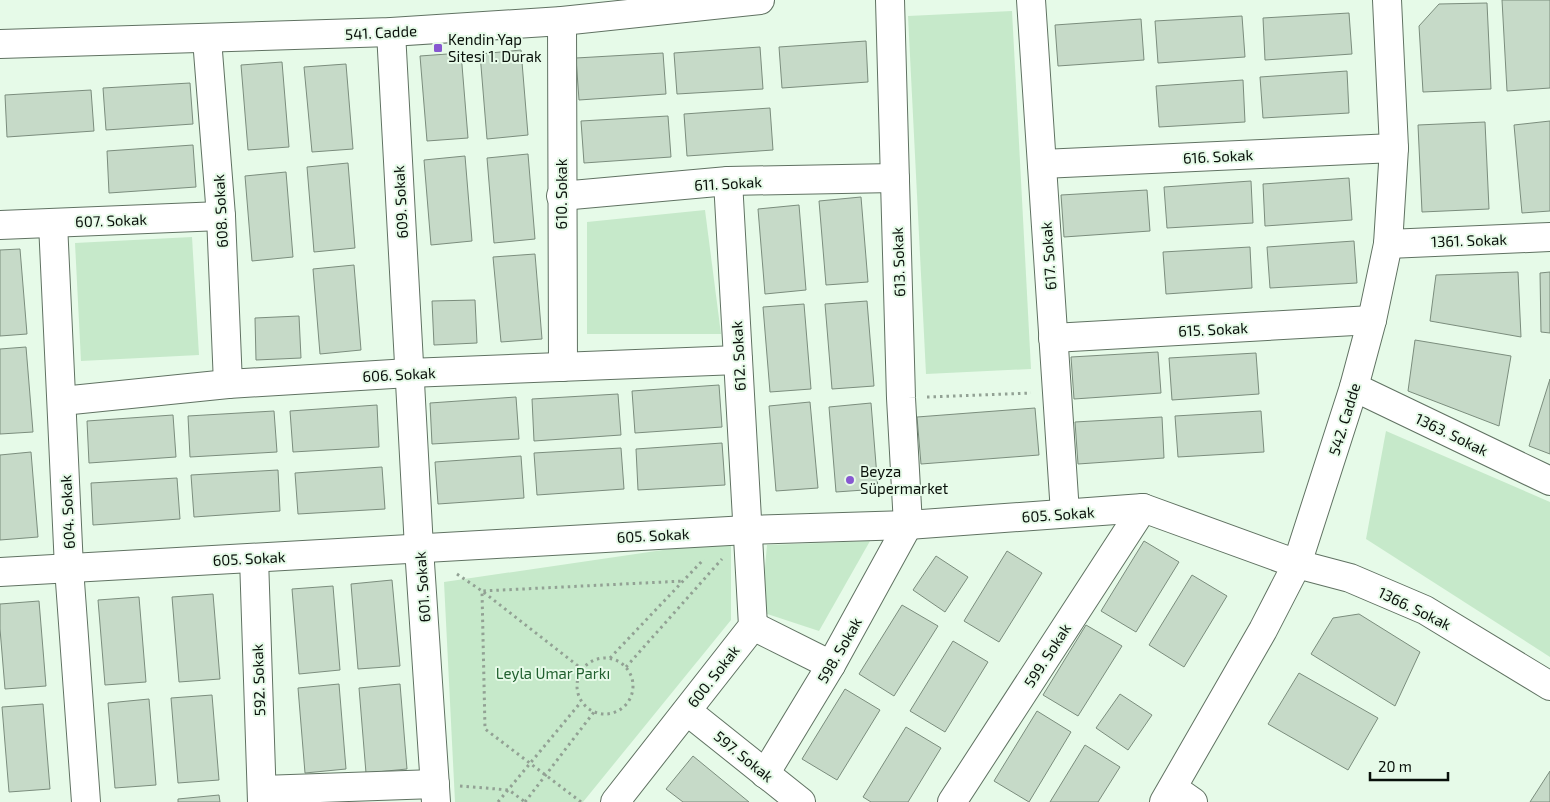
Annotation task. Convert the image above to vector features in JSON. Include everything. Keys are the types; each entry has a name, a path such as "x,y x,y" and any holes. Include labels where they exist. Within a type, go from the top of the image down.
{"street":[{"name":"541. Cadde","path":"0,44 392,32 562,21 760,0"},
{"name":"613. Sokak","path":"890,0 901,398 908,525"},
{"name":"617. Sokak","path":"1031,0 1065,513"},
{"name":"542. Cadde","path":"1177,797 1297,564 1354,387 1372,320 1388,244 1394,148 1386,0"},
{"name":"610. Sokak","path":"562,21 561,196 563,366"},
{"name":"609. Sokak","path":"392,32 409,372"},
{"name":"608. Sokak","path":"208,39 221,216 228,384"},
{"name":"616. Sokak","path":"1042,164 1394,148"},
{"name":"611. Sokak","path":"561,196 728,181 895,178"},
{"name":"612. Sokak","path":"728,181 738,360 739,531"},
{"name":"607. Sokak","path":"0,225 221,216"},
{"name":"604. Sokak","path":"53,222 69,568 86,802"},
{"name":"1361. Sokak","path":"1388,244 1550,237"},
{"name":"615. Sokak","path":"1053,338 1372,320"},
{"name":"606. Sokak","path":"62,401 228,384 409,372 738,360"},
{"name":"601. Sokak","path":"409,372 436,793"},
{"name":"1363. Sokak","path":"1354,387 1550,481"},
{"name":"605. Sokak","path":"0,572 739,531 908,525 1143,508 1297,564"},
{"name":"599. Sokak","path":"952,802 1143,508"},
{"name":"598. Sokak","path":"765,774 832,665 908,525"},
{"path":"739,531 753,626 832,665"},
{"name":"592. Sokak","path":"254,558 262,796"},
{"name":"1366. Sokak","path":"1297,564 1350,578 1425,610 1550,686"},
{"name":"600. Sokak","path":"615,802 753,626"},
{"name":"597. Sokak","path":"686,711 800,802"},
{"path":"262,796 436,793"}],"path":[{"path":"901,398 1057,392"},
{"path":"610,658 684,581 739,531"},
{"path":"626,668 739,531"},
{"path":"419,548 482,591 582,669"},
{"path":"482,591 684,581"},
{"path":"482,591 485,729 581,802"},
{"path":"610,658 619,662 631,675 633,684 632,694 628,702 621,709 613,713 603,714 594,712 582,702 576,686 582,669 595,660 610,658"},
{"path":"498,802 582,702"},
{"path":"436,793 508,790 525,802 594,712"}],"green space":[{"path":"1012,11 1031,369 926,374 908,16"},
{"path":"705,210 721,334 587,334 587,222"},
{"path":"192,237 199,355 81,361 75,243"},
{"path":"1386,431 1550,502 1550,657 1366,539"},
{"name":"Leyla Umar Parkı","path":"731,540 731,620 583,802 455,802 444,582"},
{"path":"870,541 819,631 761,612 767,545"}],"building":[{"path":"1502,0 1550,0 1550,88 1507,91"},
{"path":"1487,3 1491,89 1423,92 1419,26 1439,4"},
{"path":"1349,13 1352,54 1265,60 1263,18"},
{"path":"1242,16 1245,57 1158,63 1155,21"},
{"path":"1141,19 1144,60 1058,66 1055,25"},
{"path":"866,41 868,82 782,88 779,47"},
{"path":"760,47 763,89 677,94 674,53"},
{"path":"521,50 528,135 487,139 480,54"},
{"path":"461,53 468,138 427,141 420,56"},
{"path":"663,53 666,94 579,100 576,58"},
{"path":"282,62 289,147 248,150 241,65"},
{"path":"346,64 353,149 312,152 304,67"},
{"path":"1347,71 1349,113 1263,118 1260,77"},
{"path":"1243,80 1245,122 1159,127 1156,86"},
{"path":"190,83 193,124 106,130 103,88"},
{"path":"91,90 94,131 7,137 5,95"},
{"path":"770,108 773,150 687,156 684,114"},
{"path":"668,116 671,157 584,163 581,121"},
{"path":"1550,121 1550,211 1522,213 1514,125"},
{"path":"1485,122 1489,209 1422,212 1418,125"},
{"path":"193,145 196,187 109,193 107,151"},
{"path":"528,154 535,239 494,243 487,158"},
{"path":"465,156 472,241 431,245 424,160"},
{"path":"348,163 355,248 314,252 307,167"},
{"path":"286,172 293,257 252,261 245,176"},
{"path":"1349,178 1352,220 1265,226 1263,184"},
{"path":"1251,181 1253,223 1167,228 1164,187"},
{"path":"1147,190 1150,231 1064,237 1061,195"},
{"path":"861,197 868,282 826,285 819,201"},
{"path":"799,205 806,290 765,294 758,209"},
{"path":"1354,241 1357,283 1270,288 1267,247"},
{"path":"1250,247 1252,288 1166,294 1163,252"},
{"path":"20,249 27,334 0,336 0,250"},
{"path":"535,254 542,339 501,342 493,257"},
{"path":"354,265 361,350 320,354 313,269"},
{"path":"1518,272 1521,337 1430,321 1436,275"},
{"path":"1550,272 1550,333 1541,332 1540,273"},
{"path":"475,300 477,343 434,345 432,301"},
{"path":"867,301 874,386 832,389 825,304"},
{"path":"804,304 811,389 770,392 763,307"},
{"path":"299,316 301,358 256,360 255,318"},
{"path":"1415,340 1511,356 1499,426 1408,391"},
{"path":"26,347 33,432 0,434 0,349"},
{"path":"1158,352 1161,393 1074,399 1071,357"},
{"path":"1256,353 1259,394 1172,400 1169,358"},
{"path":"1550,379 1550,454 1529,446"},
{"path":"719,385 722,427 635,433 632,391"},
{"path":"618,394 621,435 534,441 532,399"},
{"path":"516,397 519,439 432,444 430,403"},
{"path":"810,402 818,488 776,491 769,406"},
{"path":"871,403 878,489 836,492 829,407"},
{"path":"377,405 379,447 293,452 290,411"},
{"path":"1035,408 1039,455 921,464 917,417"},
{"path":"274,411 277,452 190,457 188,416"},
{"path":"1261,411 1264,452 1178,457 1175,416"},
{"path":"173,415 176,457 89,463 87,421"},
{"path":"1162,417 1164,458 1078,464 1075,422"},
{"path":"722,443 725,485 638,490 636,449"},
{"path":"621,448 624,489 537,495 534,453"},
{"path":"31,452 38,537 0,540 0,455"},
{"path":"521,456 524,498 438,504 435,462"},
{"path":"382,467 385,509 298,514 295,473"},
{"path":"278,470 280,511 194,517 191,475"},
{"path":"177,478 180,519 93,525 91,483"},
{"path":"1144,541 1179,562 1136,632 1101,611"},
{"path":"1007,551 1042,573 999,642 964,621"},
{"path":"936,556 968,577 945,612 913,590"},
{"path":"1192,575 1227,596 1184,667 1149,645"},
{"path":"392,580 400,666 358,669 351,584"},
{"path":"333,586 340,670 299,674 292,589"},
{"path":"213,594 220,679 179,682 172,597"},
{"path":"139,597 146,682 105,685 98,600"},
{"path":"39,601 46,686 5,689 0,604"},
{"path":"902,605 938,626 894,696 859,674"},
{"path":"1359,614 1420,652 1395,706 1311,654 1333,618"},
{"path":"1086,625 1122,646 1078,716 1043,695"},
{"path":"953,641 988,662 945,732 910,711"},
{"path":"1299,673 1378,718 1348,770 1268,724"},
{"path":"339,684 346,769 305,773 298,688"},
{"path":"400,684 407,769 366,773 359,688"},
{"path":"845,689 880,710 837,780 802,759"},
{"path":"1120,694 1152,715 1128,750 1096,728"},
{"path":"212,695 219,780 178,783 171,698"},
{"path":"149,699 156,785 115,788 108,703"},
{"path":"43,704 50,789 9,792 2,707"},
{"path":"1037,711 1071,732 1029,802 994,781"},
{"path":"906,727 941,748 908,802 871,802 863,797"},
{"path":"1085,745 1120,767 1098,802 1050,802"},
{"path":"693,756 749,802 683,802 666,789"},
{"path":"1550,771 1550,802 1530,802"},
{"path":"219,795 220,802 178,802 178,799"}],"place":[{"name":"Kendin Yap Sitesi 1. Durak","path":"438,48"},
{"name":"Beyza Süpermarket","path":"850,480"}]}
